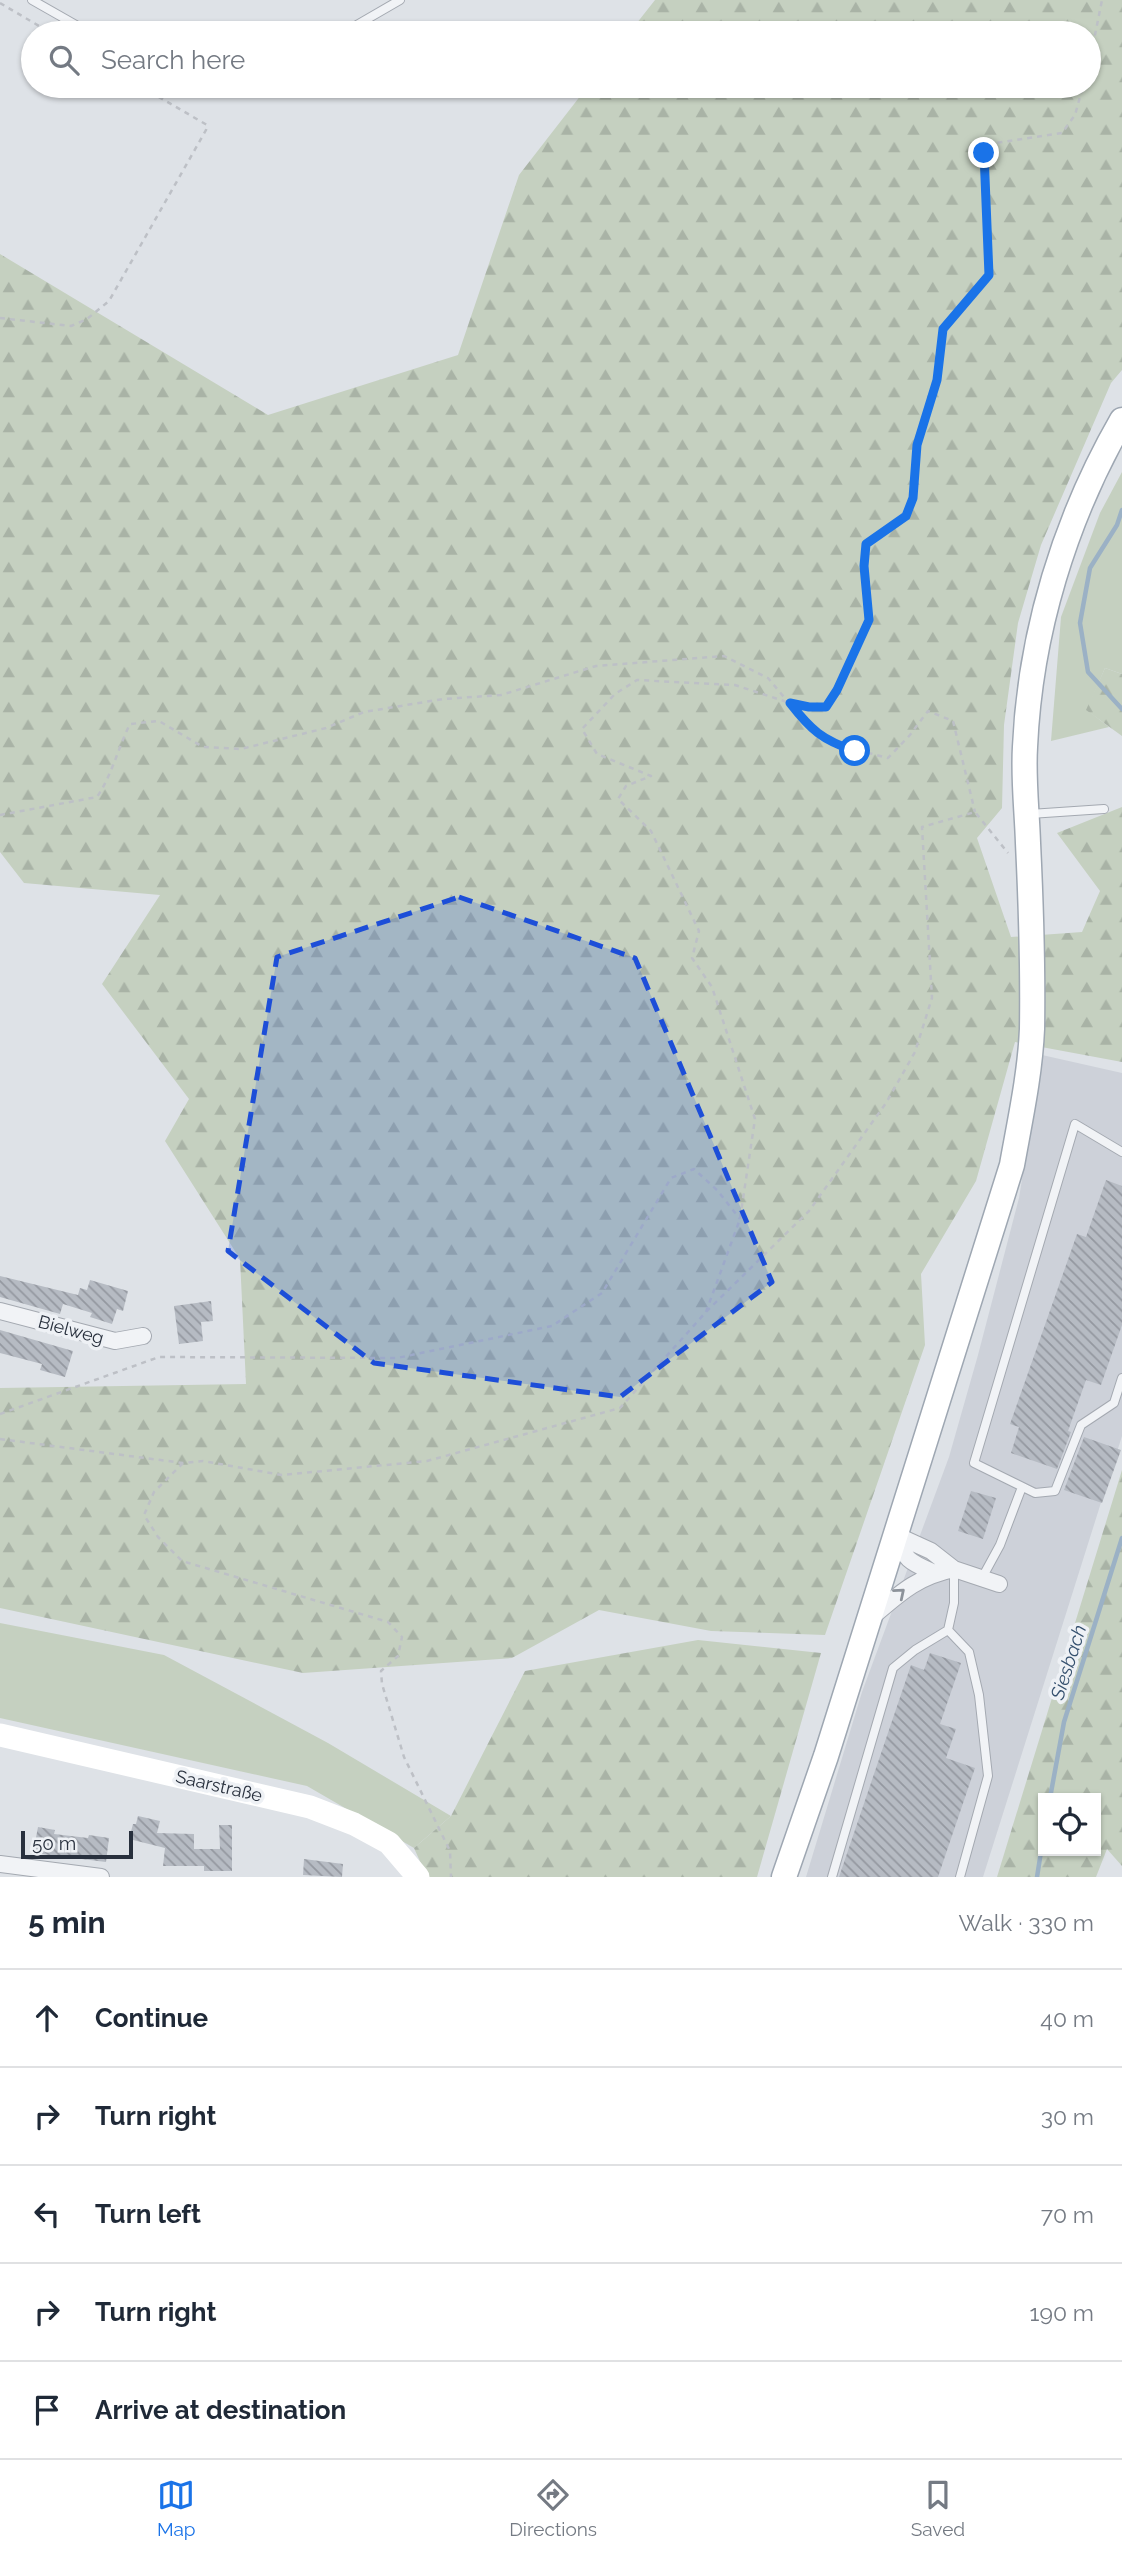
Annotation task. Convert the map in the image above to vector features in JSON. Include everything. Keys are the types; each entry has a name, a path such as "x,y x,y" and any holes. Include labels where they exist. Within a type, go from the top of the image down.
{"main road":[{"path":"785,1877 1012,1165 1026,1090 1032,1030 1025,748 1040,632 1051,587 1078,511 1104,450 1122,420"}],"street":[{"name":"Bielweg","path":"0,1311 115,1341 143,1336"},
{"path":"896,1535 931,1551 954,1569 999,1584"},
{"path":"896,1535 908,1560 935,1573"},
{"path":"869,1620 908,1586 935,1573 954,1569"},
{"name":"Saarstraße","path":"0,1735 310,1807 354,1824 389,1843 418,1877"},
{"path":"0,1864 101,1877"}],"lane":[{"path":"32,0 69,21"},
{"path":"364,21 400,0"},
{"path":"1027,814 1104,809"},
{"path":"1122,1152 1075,1124 974,1463 1035,1493 1055,1491 1081,1425 1114,1403 1122,1378"},
{"path":"982,1578 1000,1545 1022,1487"},
{"path":"832,1877 893,1668 947,1630 954,1604 954,1569"},
{"path":"947,1630 969,1652 979,1695 988,1776 960,1877"}],"path":[{"path":"1098,21 1102,0"},
{"path":"0,3 31,21"},
{"path":"0,318 71,326 87,319 109,300 206,131 207,125 161,98"},
{"path":"706,1312 740,1219 755,1119 712,987 692,958 699,931 650,831 618,799 626,786 651,776 597,754 582,729 615,694 637,680 735,685 790,703 826,707 837,690 869,620 864,566 866,544 906,516 913,498 917,445 937,380 943,329 989,275 984,153 995,143 1062,133 1075,115 1080,98"},
{"path":"0,815 97,797 109,779 118,748 130,724 159,721 203,747 240,749 326,728 364,712 443,699 501,695 596,666 724,656 768,678 808,727 831,743 888,758 928,711 953,721 975,811 1030,880"},
{"path":"0,1439 183,1463 202,1461 282,1475 427,1461 620,1408 706,1312 809,1211 886,1103 915,1052 932,998 922,827 975,811"},
{"path":"0,1414 159,1357 397,1358 552,1326 601,1293 671,1178 694,1169 717,1190 740,1219"},
{"path":"183,1463 154,1492 144,1515 158,1537 182,1562 388,1622 402,1637 398,1656 381,1671 382,1684 404,1758 450,1851 451,1877"}],"highlighted area":[{"path":"459,897 635,958 772,1282 620,1397 374,1363 228,1251 277,957"}],"shaded area":[{"path":"1042,1055 1122,1073 1122,1436 983,1877 806,1877 862,1692 949,1457 1019,1198"}],"green space":[{"path":"655,0 1122,0 1122,370 1111,383 1041,545 1018,623 1004,725 1002,808 977,838 1011,937 1082,932 1100,891 1057,833 1122,807 1122,1062 1015,1042 976,1181 921,1274 925,1345 825,1635 711,1631 599,1610 512,1658 303,1673 0,1608 0,1388 246,1384 240,1259 165,1141 189,1099 102,984 160,895 24,883 0,852 0,254 268,415 458,355 519,175 579,98 1101,98 1101,21 638,21"},
{"path":"1122,472 1122,674 1105,668 1087,710 1109,727 1051,741 1061,617 1100,513"},
{"path":"1105,668 1122,674 1122,736 1086,710"},
{"path":"1122,1470 1122,1866 1107,1849 1096,1877 997,1877"},
{"path":"0,1623 164,1655 328,1743 451,1816 414,1848 307,1786 0,1718"},
{"path":"698,1640 821,1653 757,1877 427,1877 414,1848 451,1816 525,1671"}],"building":[{"path":"1106,1180 1122,1186 1122,1325 1101,1385 1086,1380 1057,1469 1011,1453 1019,1427 1010,1424 1077,1234 1086,1237"},
{"path":"0,1276 78,1295 80,1288 87,1290 90,1280 128,1291 123,1311 117,1309 112,1324 90,1317 92,1313 63,1304 60,1314 0,1297"},
{"path":"211,1301 213,1321 201,1322 203,1341 179,1344 174,1306"},
{"path":"0,1330 73,1351 65,1377 40,1370 42,1364 0,1353"},
{"path":"1084,1437 1121,1450 1102,1503 1064,1490"},
{"path":"971,1491 996,1498 983,1539 958,1531"},
{"path":"930,1653 961,1663 940,1724 956,1729 946,1758 975,1768 938,1877 839,1877 911,1665 924,1670"},
{"path":"138,1816 160,1821 157,1833 194,1834 194,1849 220,1849 219,1825 232,1825 232,1871 204,1871 204,1866 163,1866 165,1848 129,1839"},
{"path":"38,1827 55,1830 54,1834 109,1838 106,1862 33,1853"},
{"path":"304,1859 343,1864 342,1877 303,1875"}],"waterway":[{"name":"Siesbach","path":"1122,510 1117,525 1090,568 1080,623 1088,672 1122,709"},
{"name":"Siesbach","path":"1051,1793 1064,1722 1122,1538"},
{"name":"Siesbach","path":"1037,1877 1040,1856"}],"route":[{"path":"855,751 831,743 808,727 790,703 826,707 837,690 869,620 864,566 866,544 906,516 913,498 917,445 937,380 943,329 989,275 984,153"}]}
